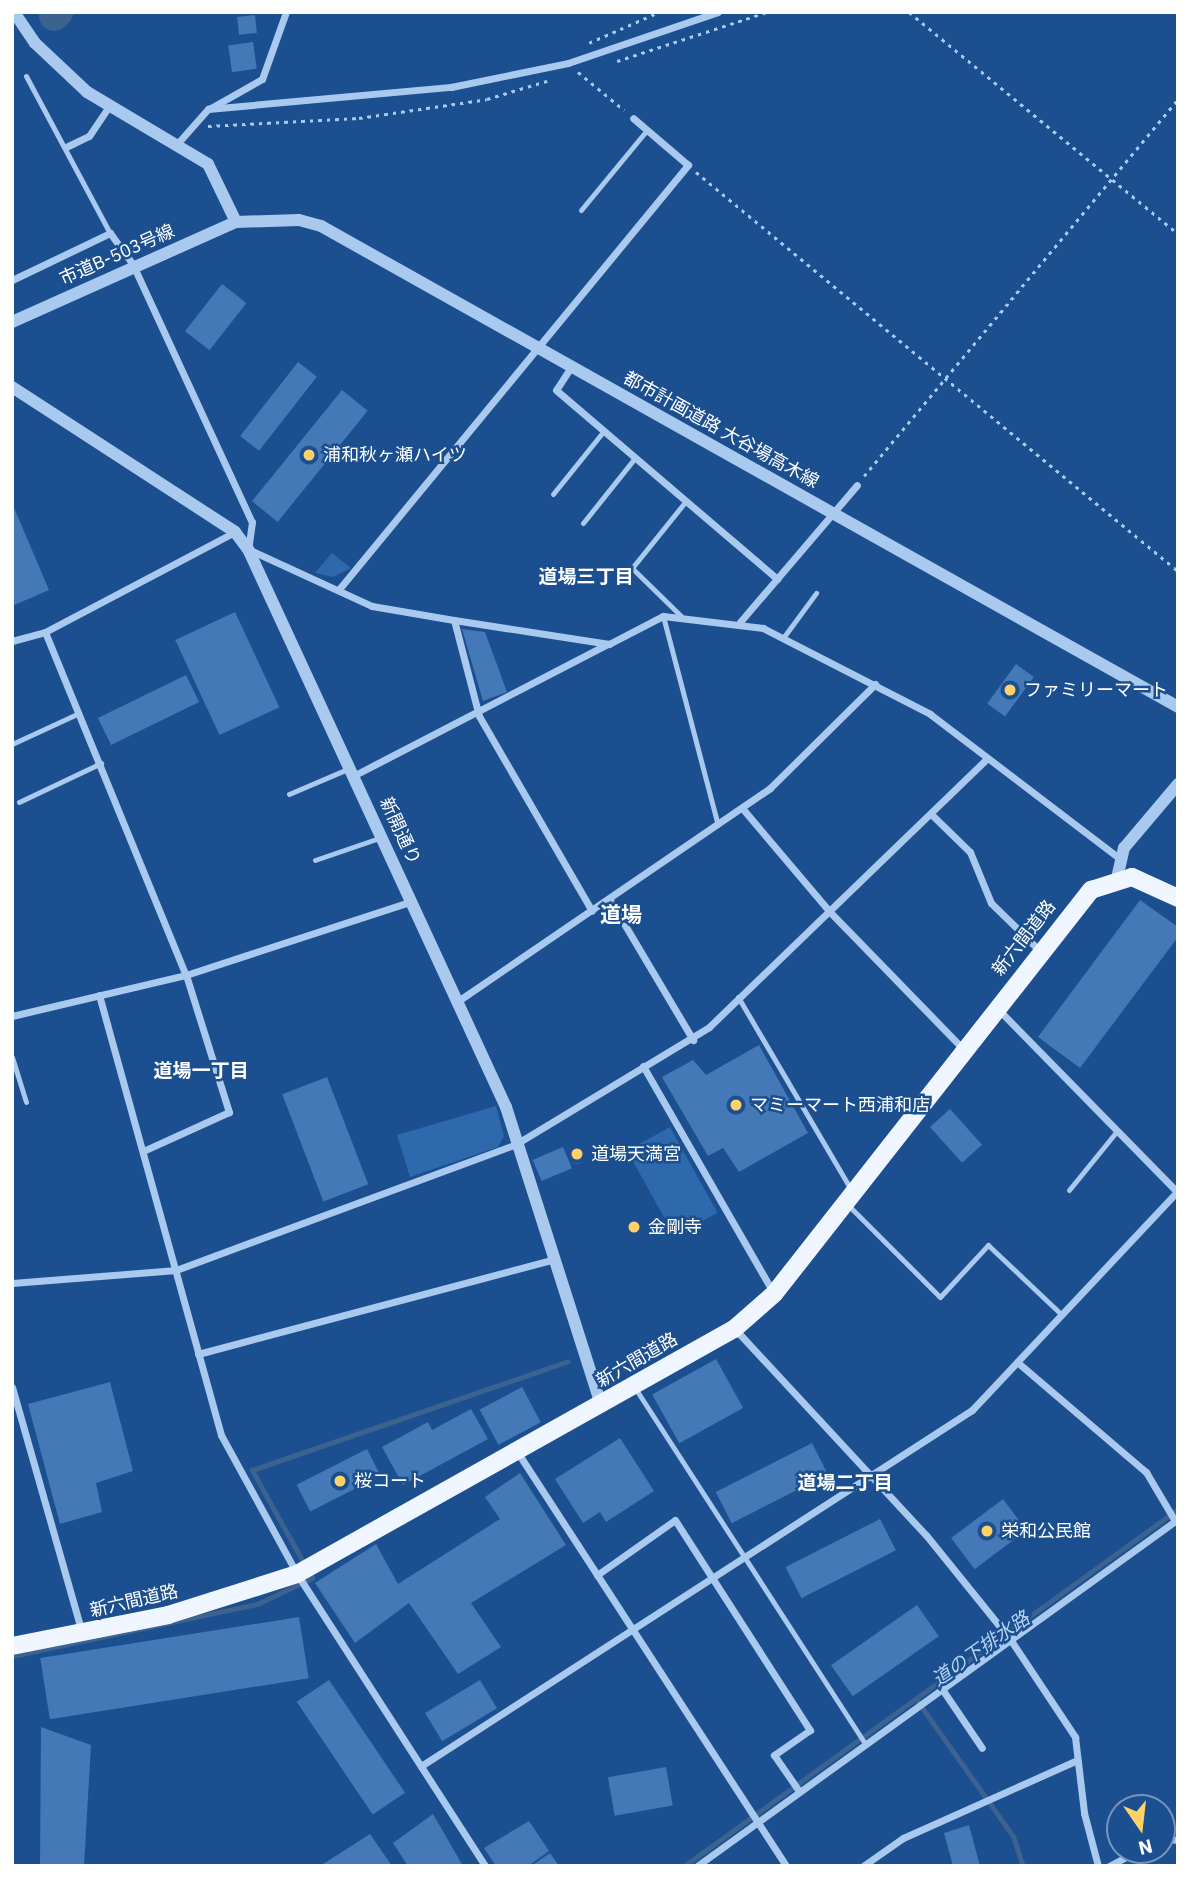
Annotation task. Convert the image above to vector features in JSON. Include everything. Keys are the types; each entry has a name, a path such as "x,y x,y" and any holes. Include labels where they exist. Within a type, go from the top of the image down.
{"main road":[{"name":"新六間道路","path":"12,1646 83,1634 218,1602 297,1574 734,1329 774,1294 850,1200 1039,950 1091,890 1117,878"},
{"path":"1117,878 1147,880 1178,898"}],"street":[{"path":"14,12 48,57 108,106 177,144 217,172 236,222"},
{"path":"177,144 196,115 262,79 286,12"},
{"path":"208,109 451,87 568,63 718,12"},
{"path":"66,147 89,136 108,106"},
{"path":"340,588 688,165 633,118"},
{"name":"都市計画道路 大谷場高木線","path":"236,222 289,219 321,226 1178,707"},
{"name":"市道B-503号線","path":"12,322 133,265 236,222"},
{"path":"12,280 110,233 133,265 252,522 248,548 340,588 372,606 608,644"},
{"path":"571,367 556,390 602,433 777,579"},
{"name":"新開通り","path":"12,387 235,532 248,548 502,1095 601,1404"},
{"path":"740,622 857,485"},
{"path":"12,641 45,632 235,532"},
{"path":"352,772 479,716 608,644 663,617 681,616 740,622 783,638 929,714 1119,858"},
{"path":"454,620 479,716 592,911"},
{"path":"45,632 186,975 229,1112 143,1151"},
{"path":"458,1002 770,788 875,684"},
{"path":"12,1283 176,1270 516,1144 643,1066 693,1040 932,815 986,759"},
{"path":"1117,878 1119,858 1178,784"},
{"path":"742,808 829,911 965,1051"},
{"path":"932,815 970,852 991,903 1039,950"},
{"path":"610,900 693,1040"},
{"path":"12,1016 186,975 413,901"},
{"path":"99,995 221,1435 297,1574 485,1866"},
{"path":"421,1766 635,1632 711,1576 972,1410 1177,1192 997,1008"},
{"path":"643,1066 774,1294"},
{"path":"198,1354 554,1259"},
{"path":"734,1329 870,1476 1010,1639 1075,1738 1098,1866"},
{"path":"697,1866 1176,1520 1146,1472 1017,1362"},
{"path":"12,1387 83,1634"},
{"path":"12,1422 22,1420"},
{"path":"517,1452 786,1866"},
{"path":"597,1575 675,1520 810,1730 774,1755 799,1791"},
{"path":"942,1689 982,1748"},
{"path":"863,1866 903,1838 1077,1760"}],"lane":[{"path":"26,76 110,233"},
{"path":"581,209 647,130"},
{"path":"553,494 602,433"},
{"path":"583,523 634,459"},
{"path":"681,616 632,568 685,502"},
{"path":"783,638 816,593"},
{"path":"663,617 718,825"},
{"path":"12,744 80,713"},
{"path":"19,802 101,763"},
{"path":"289,794 352,772"},
{"path":"315,860 383,836"},
{"path":"738,998 850,1200 940,1297 988,1245 1061,1314"},
{"path":"12,1057 26,1102"},
{"path":"1069,1190 1117,1131"},
{"path":"633,1385 741,1558 865,1744"}],"path":[{"path":"909,12 1178,234"},
{"path":"568,63 633,118"},
{"path":"857,485 1178,99"},
{"path":"688,165 1178,571"}],"shaded area":[{"path":"332,553 351,568 333,577 315,573"},
{"path":"496,1106 504,1136 498,1147 410,1177 397,1135"},
{"path":"670,1127 718,1213 675,1236 627,1151"}],"building":[{"path":"255,15 257,33 239,35 237,17"},
{"path":"253,42 257,69 232,72 228,45"},
{"path":"222,284 246,303 209,350 185,331"},
{"path":"298,362 317,377 259,451 240,436"},
{"name":"浦和秋ヶ瀬ハイツ","path":"342,390 368,411 278,522 252,501"},
{"path":"12,503 49,590 12,606"},
{"path":"235,612 279,707 220,735 175,640"},
{"path":"462,629 485,632 507,692 483,701"},
{"name":"ファミリーマート","path":"1016,664 1034,677 1005,717 987,704"},
{"path":"186,675 199,702 111,745 98,718"},
{"path":"1140,900 1178,927 1178,937 1080,1068 1038,1037"},
{"name":"マミーマート西浦和店","path":"759,1045 808,1133 739,1172 723,1148 708,1156 662,1077 693,1060 706,1075"},
{"path":"327,1077 368,1184 323,1202 282,1094"},
{"path":"950,1109 982,1145 962,1163 930,1127"},
{"path":"563,1147 572,1168 542,1181 533,1160"},
{"name":"道場天満宮","path":"574,1148 580,1148 585,1156 583,1162 574,1164 569,1159 569,1153"},
{"path":"716,1359 743,1408 679,1443 652,1394"},
{"path":"110,1382 133,1471 96,1483 102,1512 60,1524 28,1404"},
{"path":"522,1387 541,1422 498,1445 480,1410"},
{"path":"471,1409 488,1439 403,1485 382,1447 428,1422 432,1430"},
{"path":"620,1438 654,1491 606,1522 600,1512 583,1523 555,1479"},
{"path":"812,1443 828,1474 732,1523 716,1492"},
{"name":"桜コート","path":"367,1449 381,1476 310,1512 297,1485"},
{"path":"520,1473 566,1545 471,1603 501,1647 458,1674 409,1603 355,1643 315,1583 376,1544 398,1584 500,1519 485,1497"},
{"path":"1003,1499 1026,1530 975,1569 951,1538"},
{"path":"880,1519 896,1550 801,1598 786,1567"},
{"path":"917,1605 939,1636 853,1696 831,1665"},
{"path":"299,1617 309,1678 50,1719 40,1658"},
{"path":"329,1680 405,1793 373,1815 297,1702"},
{"path":"480,1680 497,1708 442,1741 425,1713"},
{"path":"41,1727 91,1745 84,1866 40,1866"},
{"path":"666,1767 673,1805 615,1816 608,1777"},
{"path":"433,1814 463,1866 408,1866 393,1843"},
{"path":"529,1821 549,1851 528,1866 496,1866 484,1848"},
{"path":"969,1825 980,1866 953,1866 944,1833"},
{"path":"370,1834 392,1866 320,1866"},
{"path":"550,1853 559,1866 531,1866"}],"waterway":[{"path":"54,16 58,12"},
{"path":"12,1656 257,1604 312,1578 252,1470 568,1361"},
{"name":"道の下排水路","path":"684,1866 1178,1509"},
{"name":"道の下排水路","path":"918,1702 1013,1836 1023,1866"}],"place":[{"name":"浦和秋ヶ瀬ハイツ","path":"309,455"},
{"name":"ファミリーマート","path":"1010,690"},
{"name":"マミーマート西浦和店","path":"736,1105"},
{"name":"道場天満宮","path":"577,1154"},
{"name":"金剛寺","path":"634,1227"},
{"name":"桜コート","path":"340,1481"},
{"name":"栄和公民館","path":"987,1531"}],"district":[{"name":"道場三丁目","path":"586,577"},
{"name":"道場","path":"621,914"},
{"name":"道場一丁目","path":"201,1071"},
{"name":"道場二丁目","path":"845,1483"}]}
